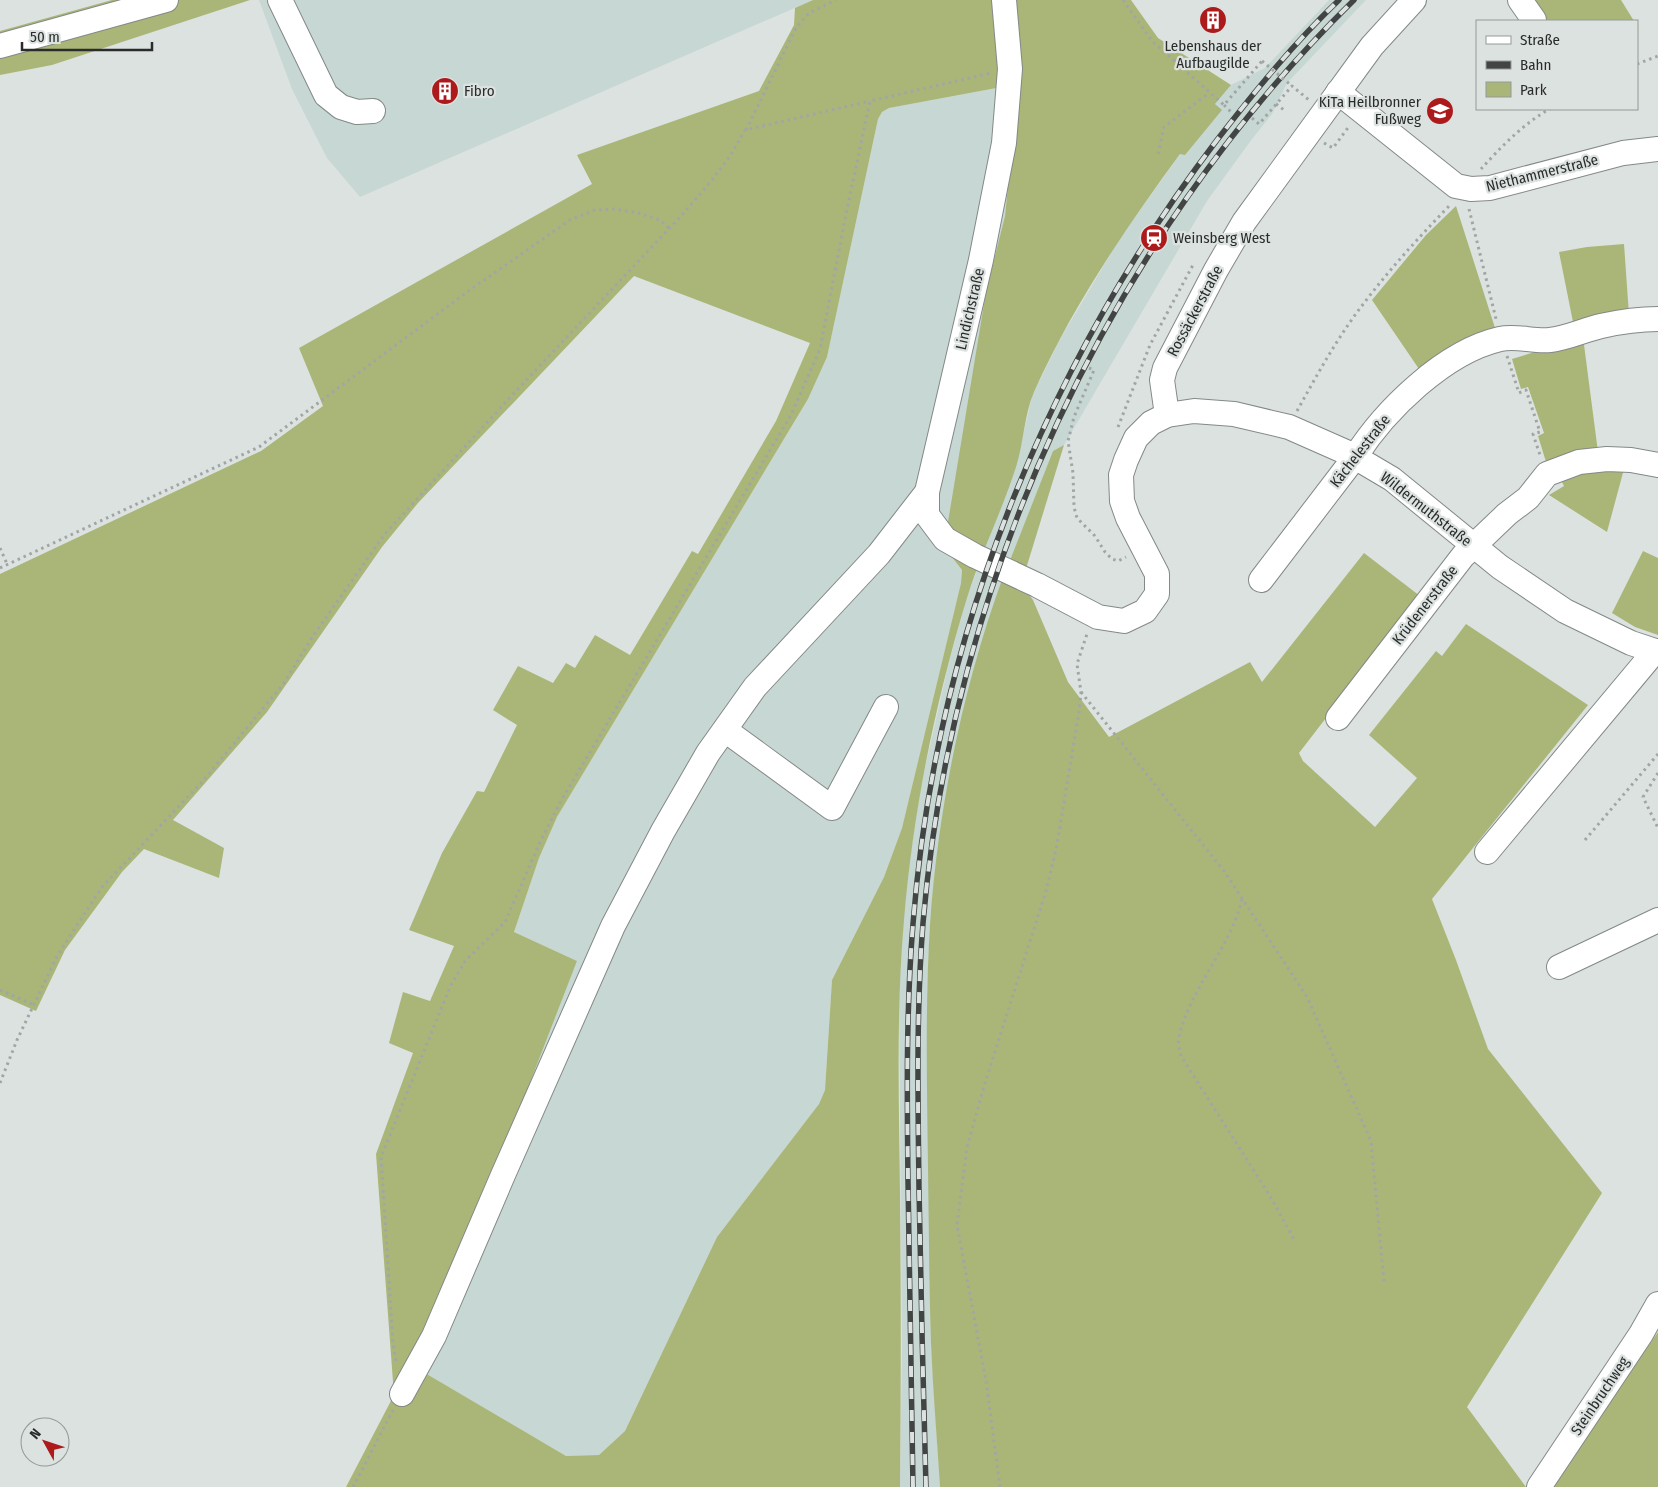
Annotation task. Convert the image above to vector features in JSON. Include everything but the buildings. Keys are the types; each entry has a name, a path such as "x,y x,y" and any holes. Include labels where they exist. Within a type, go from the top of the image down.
{"street":[{"path":"0,46 166,0"},
{"path":"280,0 326,95 342,107 357,112 373,111"},
{"name":"Lindichstraße","path":"1004,0 1010,69 1002,152 981,260 927,492 927,515 945,539 975,556 1009,571"},
{"name":"Rossäckerstraße","path":"1168,415 1162,380 1164,368 1244,222 1372,46 1414,0"},
{"path":"1520,0 1534,20"},
{"name":"Niethammerstraße","path":"1338,92 1456,186 1464,188 1490,188 1615,155 1658,149"},
{"name":"Kächelestraße","path":"1261,580 1355,457 1368,436 1393,408 1426,378 1466,352 1501,339 1550,340 1603,325 1658,319"},
{"name":"Wildermuthstraße","path":"1009,571 1098,616 1124,620 1145,611 1157,594 1157,574 1128,518 1122,501 1121,475 1136,438 1151,423 1168,415 1194,412 1234,414 1288,427 1355,457 1392,479 1500,567 1565,611 1631,643 1656,652 1487,852"},
{"name":"Krüdenerstraße","path":"1338,718 1463,556 1507,514 1528,498 1547,474 1579,462 1631,460 1658,465"},
{"path":"402,1394 434,1336 613,926 708,752 755,687 879,554 927,492"},
{"path":"725,730 832,808 886,707"},
{"path":"1559,967 1658,920"},
{"name":"Steinbruchweg","path":"1539,1487 1641,1334 1658,1304"}],"path":[{"path":"0,1083 17,1040 56,956 102,887 202,782 284,683 313,636 384,535 712,180 730,156 745,130 796,28 809,13 836,0"},
{"path":"1123,0 1152,41 1233,114"},
{"path":"1638,64 1658,56"},
{"path":"1224,106 1262,61 1306,98"},
{"path":"745,130 1010,69"},
{"path":"1252,118 1259,124 1292,86"},
{"path":"1158,154 1164,127 1209,93"},
{"path":"353,1487 402,1394 393,1343 381,1157 450,988 465,962 506,922 541,840 562,799 791,415 820,349 870,101"},
{"path":"1276,104 1284,110"},
{"path":"1318,150 1324,143 1333,148 1362,110"},
{"path":"1288,427 1325,360 1360,308 1408,249 1455,200 1497,151 1540,114 1548,110"},
{"path":"0,568 259,447 467,292 570,220 595,210 614,209 638,213 660,220 669,228"},
{"path":"1089,368 1094,370 1074,416 1068,441 1073,473 1074,507 1077,518 1095,536 1108,555 1118,561 1126,557"},
{"path":"0,548 7,564"},
{"path":"1000,1487 986,1381 957,1225 967,1148 985,1083 1046,891 1056,850 1081,692 1077,664 1094,614"},
{"path":"1081,692 1224,872 1307,997 1371,1142 1384,1282"},
{"path":"1585,840 1658,754"},
{"path":"1658,773 1643,797 1658,828"},
{"path":"1242,898 1238,916 1223,948 1190,1006 1178,1038 1180,1056 1270,1196 1295,1241"},
{"path":"0,990 34,1004"}],"shaded area":[{"path":"259,0 813,0 360,197 327,158 292,89"},
{"path":"1329,0 1366,0 1287,83 1272,114 1207,201 1064,445 1053,451 995,601 975,668 946,794 930,922 927,992 931,1344 940,1487 900,1487 902,1347 899,993 903,921 920,790 949,662 968,594 1016,466 1032,396 1059,341 1120,238 1181,153 1221,110 1215,104 1231,85 1265,68"},
{"path":"1018,84 1005,216 986,292 948,552 962,570 961,583 902,828 884,877 832,980 825,1090 819,1104 717,1237 625,1431 599,1455 566,1456 425,1373 483,1204 577,961 514,932 539,858 557,817 808,399 827,357 878,119 882,112 889,108"}],"green space":[{"path":"112,0 250,0 52,65 0,75 0,31"},
{"path":"813,0 1131,0 1158,38 1231,85 1215,104 1222,110 1185,155 1180,154 1139,211 1101,269 1065,330 1034,392 1028,410 1016,467 967,598 935,717 913,838 901,954 899,1056 900,1487 346,1487 394,1395 376,1154 413,1053 389,1043 403,992 430,1001 454,946 409,930 442,853 477,791 484,792 517,725 493,710 518,666 553,683 566,663 575,668 595,635 630,655 692,551 698,554 776,421 810,343 634,276 418,503 382,547 267,712 173,820 224,848 219,878 144,849 122,872 65,950 36,1011 0,995 0,574 261,451 323,406 299,348 592,184 577,155 759,91 794,25 795,8","holes":["1018,84 1005,216 986,292 948,522 948,552 962,570 961,583 902,828 884,877 832,980 825,1090 819,1104 717,1237 625,1431 599,1455 566,1456 425,1373 483,1204 577,961 514,932 539,858 557,817 808,399 827,357 878,119 882,112 889,108"]},
{"path":"1530,0 1621,0 1633,20 1544,20"},
{"path":"1456,206 1496,331 1444,353 1419,369 1372,300 1426,235"},
{"path":"1624,244 1629,315 1573,322 1559,252 1587,247"},
{"path":"1583,337 1598,452 1547,465 1538,436 1544,433 1528,387 1521,389 1512,359"},
{"path":"1064,445 1025,572 1009,563 1053,451"},
{"path":"1624,469 1607,532 1549,495 1564,486 1559,476"},
{"path":"1643,551 1658,558 1658,635 1635,627 1612,613"},
{"path":"1364,553 1420,596 1299,753 1303,761 1375,827 1417,778 1369,735 1436,651 1442,656 1466,624 1588,705 1432,899 1488,1049 1602,1193 1467,1407 1526,1487 940,1487 929,1278 927,985 930,924 939,837 954,748 976,661 1003,577 1028,593 1033,600 1068,682 1109,737 1250,662 1262,682"},
{"path":"1658,1332 1658,1487 1550,1487"}],"railway":[{"path":"913,1487 907,1117 908,1020 913,924 925,818 946,713 974,610 1009,510 1051,412 1100,318 1155,227 1217,140 1275,68 1339,0"},
{"path":"926,1487 918,1123 918,1023 921,956 923,923 940,795 968,668 1007,544 1057,423 1117,308 1187,198 1266,95 1354,0"}],"place":[{"name":"Lebenshaus der Aufbaugilde","path":"1213,20"},
{"name":"Fibro","path":"445,91"},
{"name":"KiTa Heilbronner Fußweg","path":"1440,111"},
{"name":"Weinsberg West","path":"1154,238"}]}
